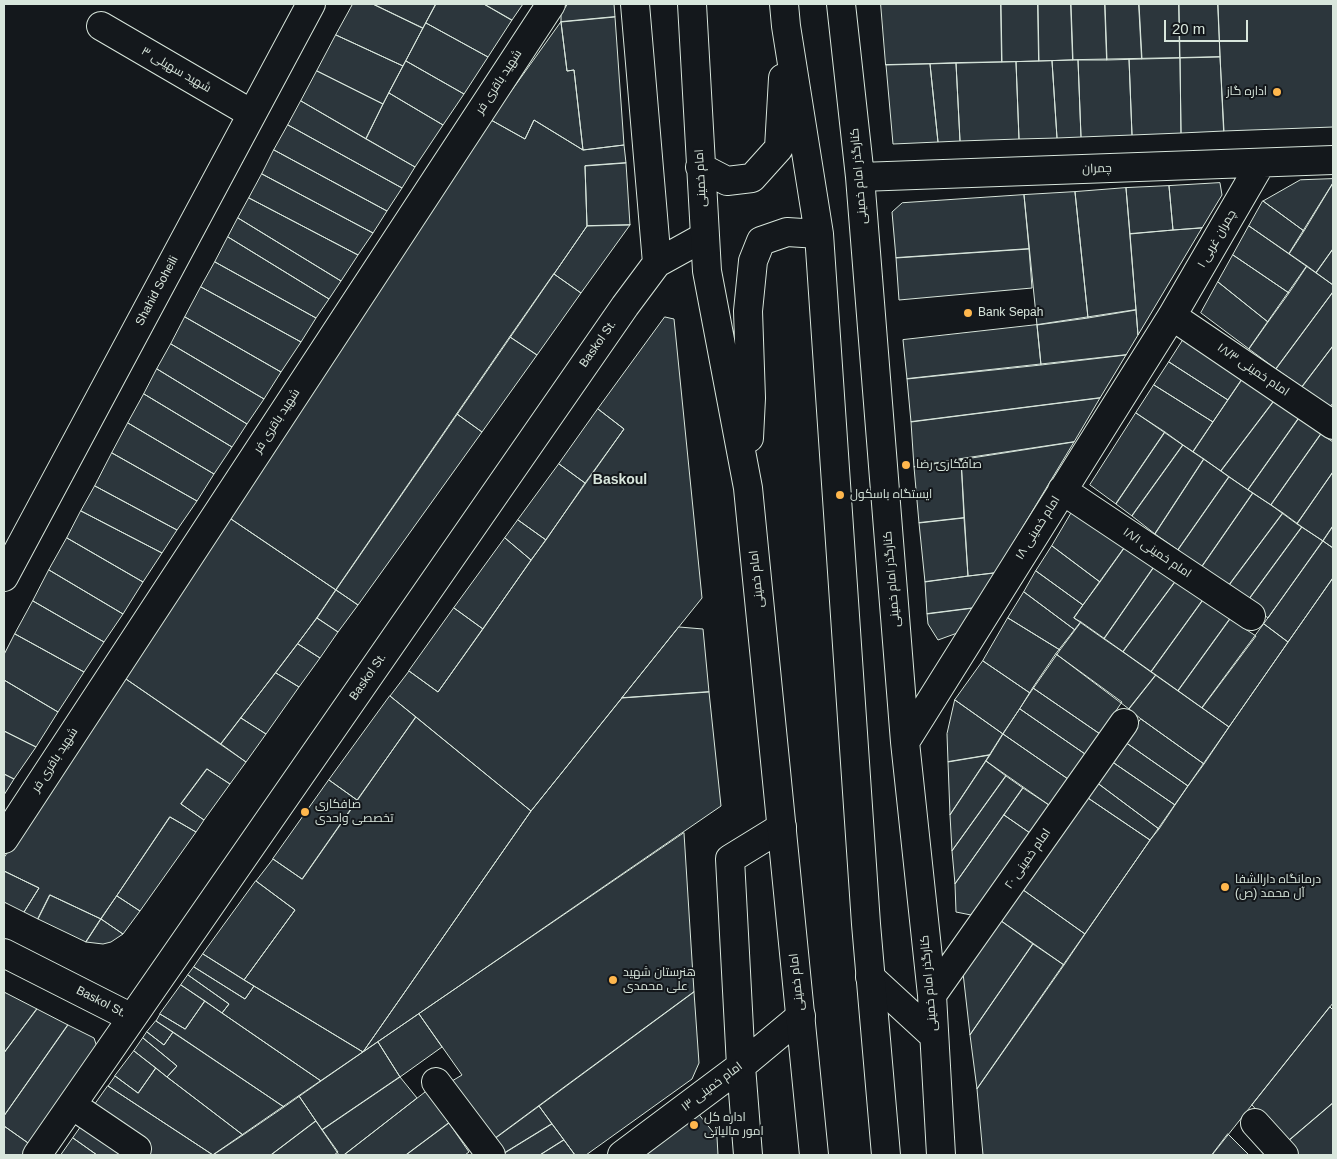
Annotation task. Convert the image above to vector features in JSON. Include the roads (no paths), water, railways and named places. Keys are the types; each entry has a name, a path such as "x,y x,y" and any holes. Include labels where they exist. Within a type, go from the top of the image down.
{"street":[{"name":"Shahid Soheili","path":"4,577 311,4"},
{"name":"شهید باقری فر","path":"4,839 550,4"},
{"path":"635,4 657,263"},
{"name":"امام خمینی","path":"692,4 706,271 748,488 814,1155"},
{"name":"کنارگذر امام خمینی","path":"841,4 860,177 905,742 932,995 941,1155"},
{"path":"700,167 728,181 752,178 779,148 785,15"},
{"path":"785,15 819,234 870,977 886,1155"},
{"name":"شهید سهیلی ۳","path":"100,26 252,114"},
{"name":"چمران","path":"860,177 1333,160"},
{"name":"چمران غربی ۱","path":"1172,316 1262,163"},
{"path":"748,488 751,398 748,311 752,261 761,241 787,232 819,234"},
{"name":"Baskol St.","path":"4,954 132,1018 625,306 657,263 704,237"},
{"name":"امام خمینی ۱۸/۳","path":"1172,316 1333,425"},
{"name":"امام خمینی ۱۸","path":"905,742 1172,316"},
{"name":"امام خمینی ۱۸/۱","path":"1062,490 1252,616"},
{"name":"امام خمینی ۲۰","path":"932,995 1124,724"},
{"path":"748,1155 741,1066 730,859 782,827"},
{"path":"870,977 933,1035"},
{"name":"امام خمینی ۱۳","path":"622,1155 741,1066 801,1016"},
{"path":"37,1155 132,1018"},
{"path":"436,1082 491,1155"},
{"path":"72,1105 137,1149"},
{"path":"1255,1123 1284,1155"}],"place":[{"name":"اداره گاز","path":"1277,92"},
{"name":"Bank Sepah","path":"968,313"},
{"name":"صافکاری رضا","path":"906,465"},
{"name":"ایستگاه باسکول","path":"840,495"},
{"name":"صافکاری تخصصی واحدی","path":"305,812"},
{"name":"درمانگاه دارالشفا آل محمد (ص)","path":"1225,887"},
{"name":"هنرستان شهید علی محمدی","path":"613,980"},
{"name":"اداره کل امور مالیاتی","path":"694,1125"}],"district":[{"name":"Baskoul","path":"620,480"}]}
